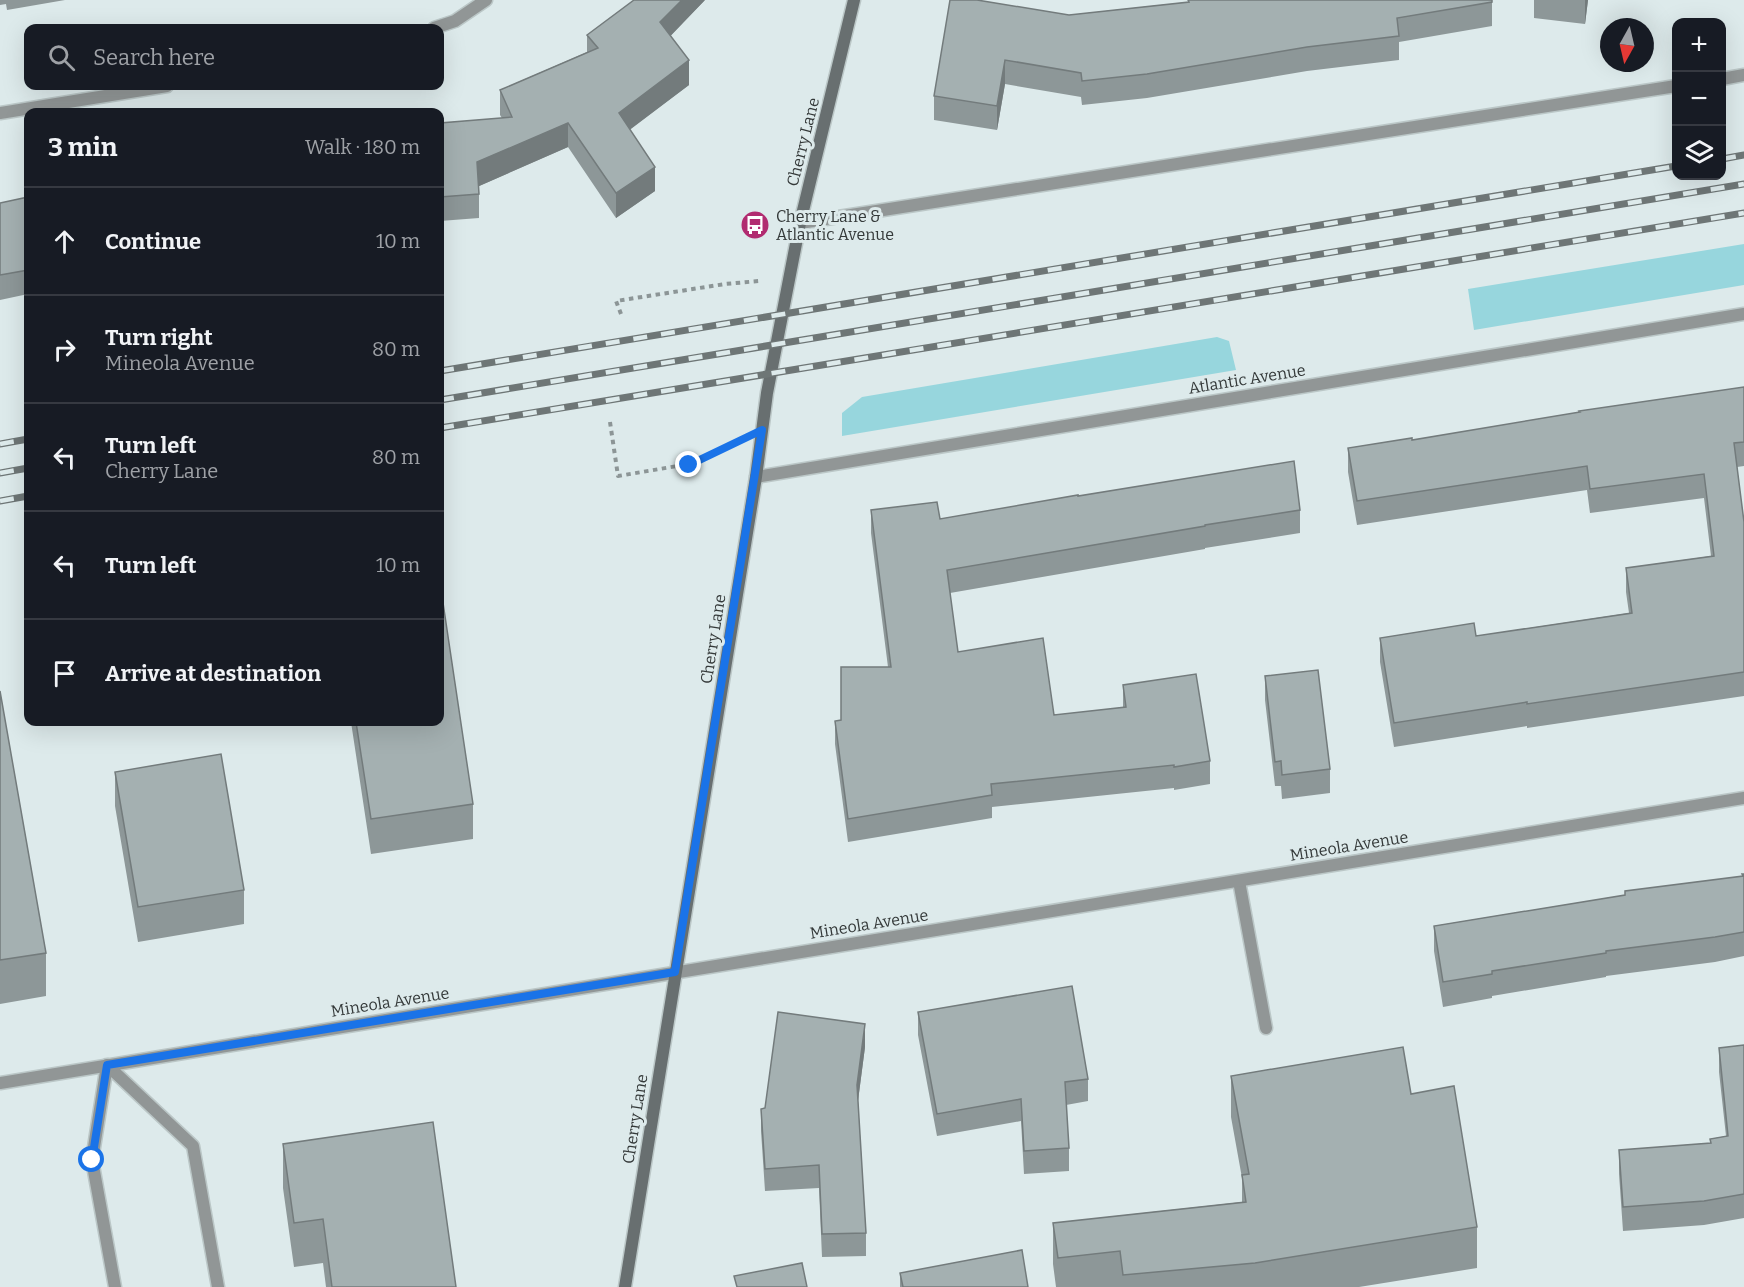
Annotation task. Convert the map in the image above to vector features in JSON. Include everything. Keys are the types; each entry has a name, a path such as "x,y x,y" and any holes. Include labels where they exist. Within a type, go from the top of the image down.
{"street":[{"path":"444,25 455,21 486,0"},
{"name":"Cherry Lane","path":"625,1287 771,374 800,223 854,0"},
{"path":"1726,78 1744,75"},
{"path":"800,223 1672,87"},
{"path":"31,108 142,90"},
{"path":"0,113 24,109"},
{"name":"Atlantic Avenue","path":"756,477 1744,314"},
{"name":"Mineola Avenue","path":"0,1083 1744,798"},
{"path":"1239,880 1266,1028"},
{"path":"107,1065 92,1160 115,1287"},
{"path":"107,1065 193,1146 218,1287"}],"path":[{"path":"621,314 616,301 725,284"},
{"path":"610,422 618,476 689,465 762,430"}],"shaded area":[{"path":"1744,244 1744,285 1474,330 1468,289"},
{"path":"1217,337 1229,341 1236,370 842,436 842,413 862,397"}],"building":[{"path":"634,0 682,0 660,22 689,60 619,113 655,167 616,193 568,123 477,162 479,194 444,197 444,123 512,117 500,90 598,48 587,35"},
{"path":"950,0 977,0 1069,15 1189,2 1188,0 1492,0 1492,2 1397,18 1399,36 1307,47 1147,74 1082,81 1081,73 1005,60 997,106 934,96"},
{"path":"24,198 24,271 0,275 0,203"},
{"path":"1744,387 1744,442 1734,443 1744,522 1744,672 1394,723 1380,638 1474,623 1476,636 1632,613 1626,568 1714,556 1704,474 1590,489 1587,466 1357,501 1348,448 1412,438 1412,440 1579,411"},
{"path":"1294,461 1300,510 947,570 958,652 1043,638 1054,715 1126,707 1123,685 1196,674 1210,761 1174,767 1174,765 991,784 992,795 848,819 835,721 841,720 841,667 891,667 871,510 937,502 940,519"},
{"path":"444,609 473,804 371,819 357,726 444,726"},
{"path":"1318,670 1330,769 1282,775 1281,761 1275,762 1265,676"},
{"path":"0,691 46,953 0,960"},
{"path":"221,754 244,890 138,907 115,772"},
{"path":"1744,874 1744,932 1606,951 1606,953 1492,971 1492,974 1443,982 1434,926 1625,895 1625,891 1743,876"},
{"path":"1072,986 1088,1079 1065,1082 1069,1148 1024,1151 1021,1099 937,1114 918,1012"},
{"path":"778,1012 865,1024 857,1085 866,1233 822,1234 819,1165 765,1169 761,1109 765,1108"},
{"path":"1744,1045 1744,1194 1704,1201 1623,1207 1619,1150 1711,1143 1710,1139 1728,1136 1719,1048"},
{"path":"1403,1047 1411,1094 1454,1086 1477,1227 1255,1263 1123,1275 1120,1251 1058,1258 1053,1223 1246,1202 1242,1175 1249,1174 1231,1076"},
{"path":"433,1122 456,1287 332,1287 323,1219 294,1223 283,1144"},
{"path":"1022,1250 1028,1287 903,1287 900,1273"},
{"path":"802,1263 807,1287 737,1287 734,1276"}],"railway":[{"path":"1726,158 1744,155"},
{"path":"444,370 1672,167"},
{"path":"444,399 1744,184"},
{"path":"444,427 1744,213"},
{"path":"0,444 24,440"},
{"path":"0,473 24,469"},
{"path":"0,501 24,497"}],"place":[{"name":"Cherry Lane & Atlantic Avenue","path":"755,225"}],"route":[{"path":"92,1160 107,1065 675,972 762,430 689,465"}]}
